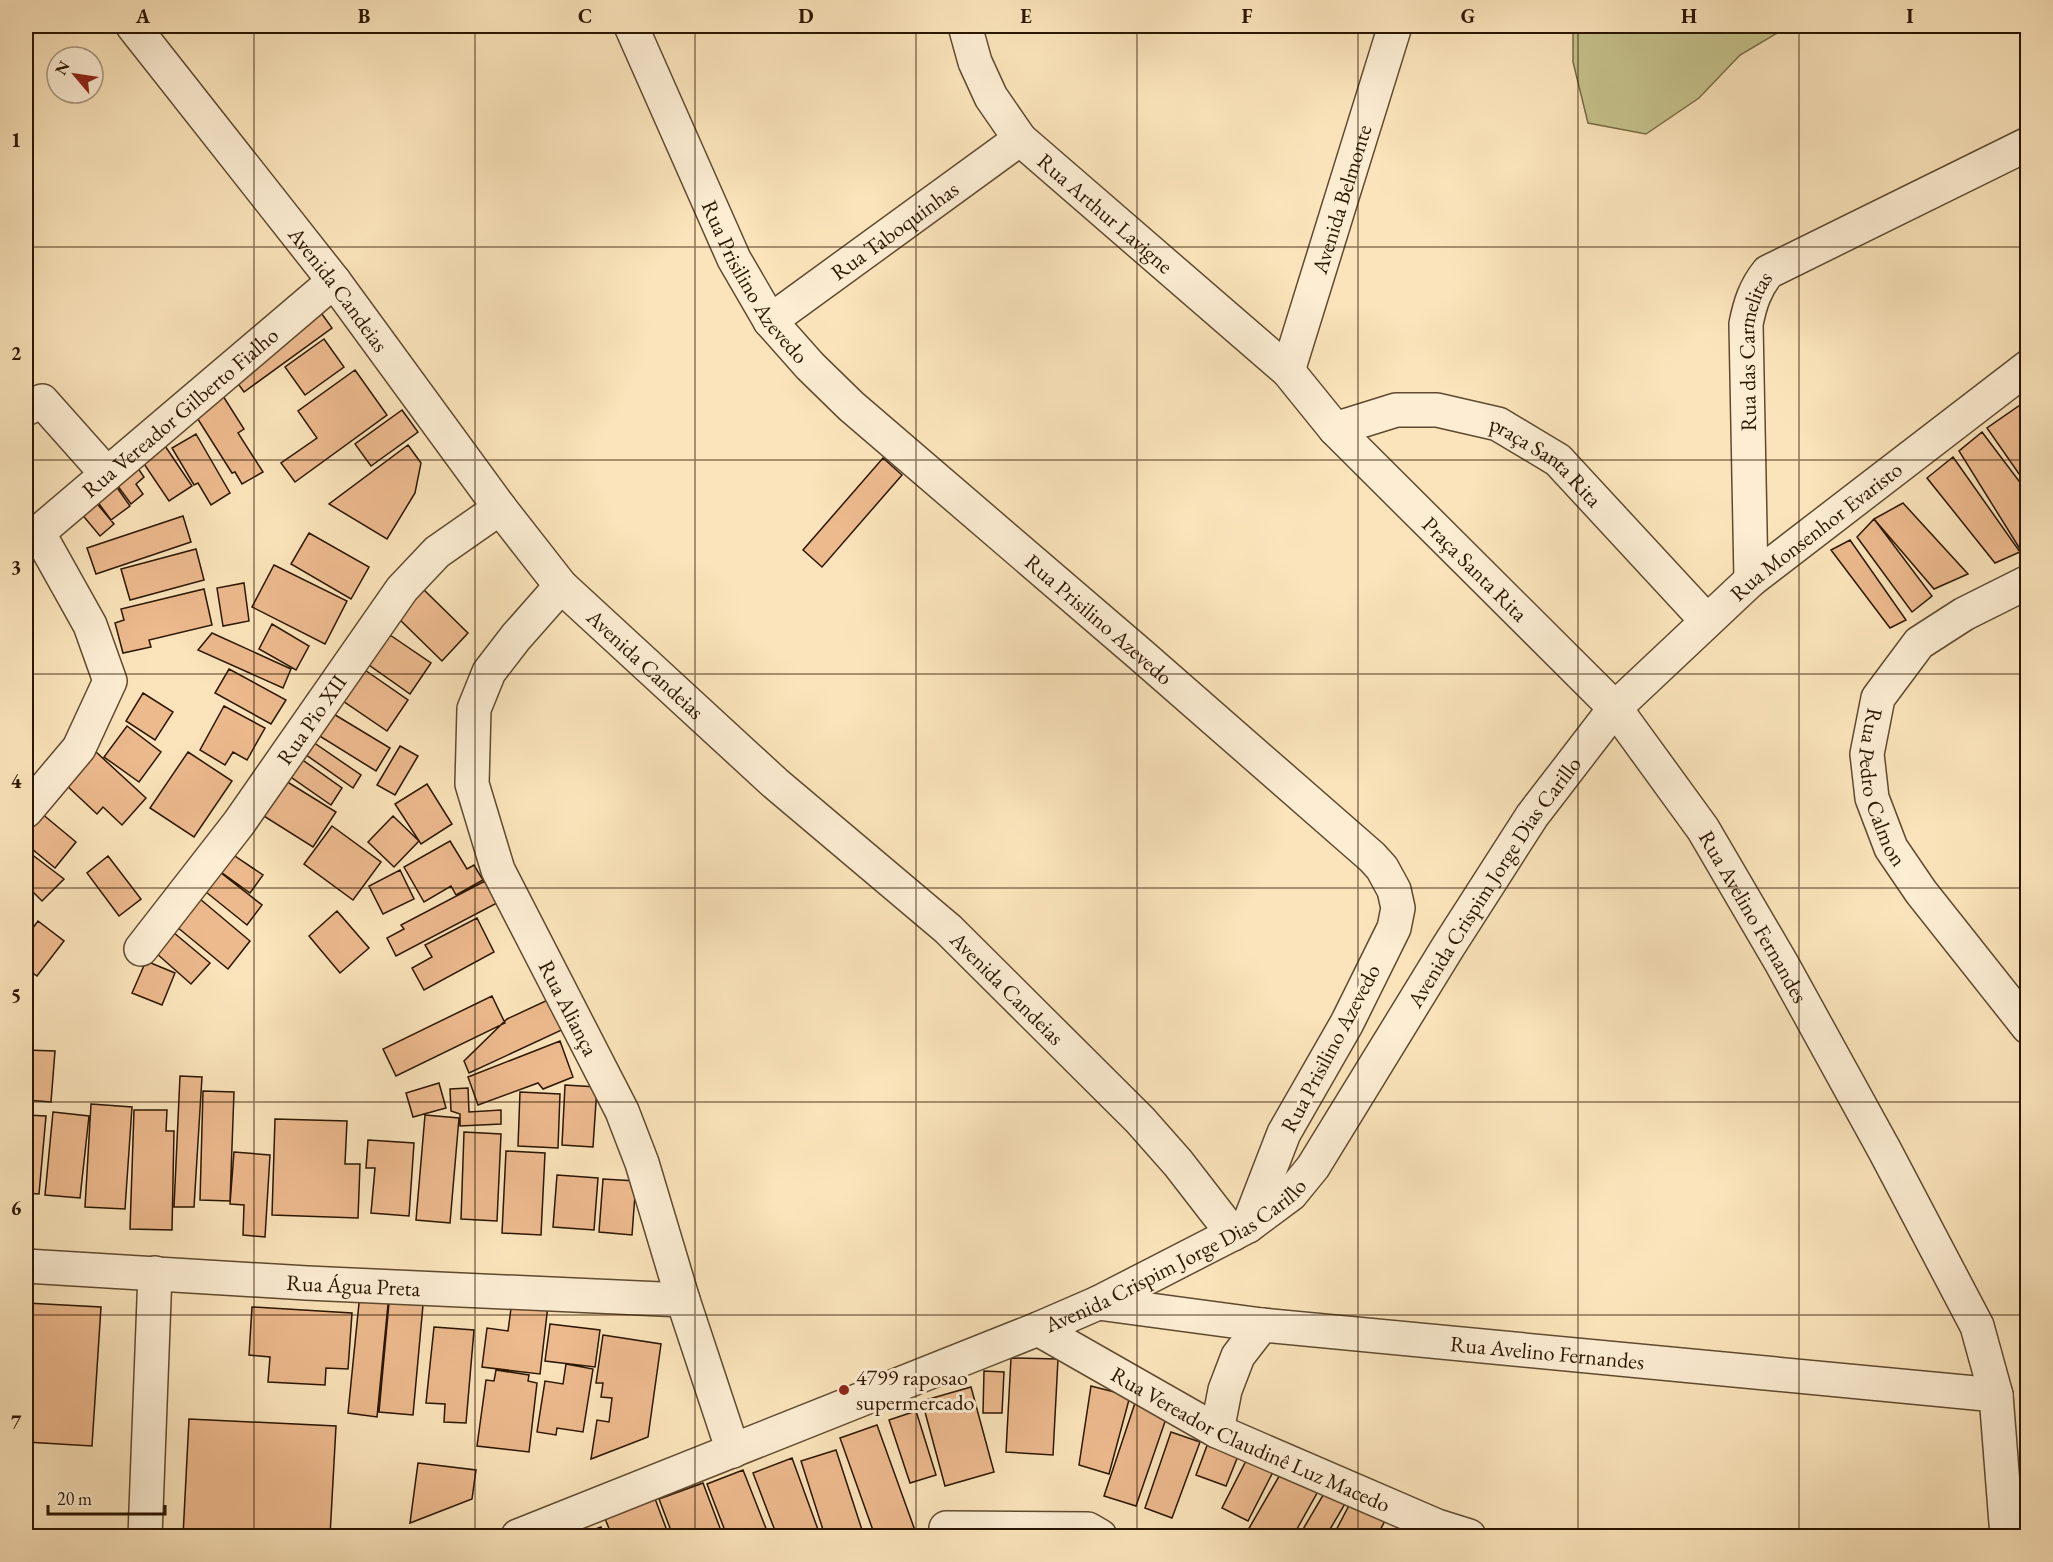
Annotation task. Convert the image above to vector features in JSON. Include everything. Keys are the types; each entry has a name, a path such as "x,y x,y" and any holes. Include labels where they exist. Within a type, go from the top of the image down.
{"street":[{"name":"Avenida Candeias","path":"133,26 334,280 500,508 561,586 775,783 948,929 1140,1120 1241,1230"},
{"name":"Rua Prisilino Azevedo","path":"631,26 734,259 770,321 810,366 851,406 1372,857 1382,868 1390,883 1398,908 1394,928 1347,1023 1284,1133 1241,1230"},
{"name":"Rua Arthur Lavigne","path":"965,26 975,62 992,97 1020,139 1288,371 1335,429"},
{"name":"Avenida Belmonte","path":"1288,371 1395,26"},
{"name":"Rua Taboquinhas","path":"770,321 1020,139"},
{"name":"Rua das Carmelitas","path":"1751,580 1746,324 1750,304 1759,284 1768,272 2028,144"},
{"name":"Rua Vereador Gilberto Fialho","path":"32,538 334,280"},
{"name":"Rua Monsenhor Evaristo","path":"1615,708 1751,580 2028,368"},
{"path":"26,409 42,400 107,474"},
{"name":"praça Santa Rita","path":"1335,429 1396,411 1437,410 1498,423 1558,460 1707,621"},
{"name":"Praça Santa Rita","path":"1335,429 1615,708"},
{"name":"Rua Pio XII","path":"141,949 239,824 402,589 437,552 500,508"},
{"path":"26,811 80,748 110,681 90,625 32,538"},
{"name":"Rua Pedro Calmon","path":"2028,582 1964,614 1919,643 1878,698 1867,754 1872,798 1891,848 1921,892 2028,1027"},
{"name":"Rua Aliança","path":"561,586 489,672 474,709 472,784 498,870 622,1111 642,1163 683,1300 733,1451"},
{"name":"Avenida Crispim Jorge Dias Carillo","path":"518,1536 1098,1303 1241,1230 1292,1194 1313,1167 1448,947 1532,816 1615,708"},
{"name":"Rua Avelino Fernandes","path":"1615,708 1702,829 1794,985 1886,1151 1977,1326 1996,1395 2007,1536"},
{"name":"Rua Água Preta","path":"26,1266 307,1283 683,1300"},
{"path":"146,1536 155,1273"},
{"name":"Rua Avelino Fernandes","path":"1098,1303 1262,1325 1996,1395"},
{"path":"1217,1431 1225,1390 1238,1356 1262,1325"},
{"name":"Rua Vereador Claudinê Luz Macedo","path":"1038,1329 1217,1431 1437,1526 1469,1536"},
{"path":"946,1528 1088,1529 1100,1536"}],"shaded area":[{"path":"1573,26 1789,26 1740,55 1699,98 1646,134 1588,123 1573,62"}],"building":[{"path":"312,300 332,328 244,392 224,364"},
{"path":"324,339 344,367 305,395 285,367"},
{"path":"355,370 387,415 295,482 281,463 317,438 298,411"},
{"path":"223,396 244,429 238,433 263,472 242,484 235,472 232,473 194,413"},
{"path":"2023,403 2028,409 2028,479 2024,481 1987,428"},
{"path":"402,410 418,432 371,466 355,444"},
{"path":"1982,432 2028,493 2028,556 2025,557 1959,451"},
{"path":"196,434 230,493 211,505 198,483 194,485 172,448"},
{"path":"159,437 192,486 169,501 136,452"},
{"path":"408,445 421,463 415,493 387,539 329,504"},
{"path":"1953,457 2020,552 1995,563 1927,478"},
{"path":"131,458 144,477 136,484 143,494 131,504 109,474"},
{"path":"883,458 902,475 822,567 803,550"},
{"path":"111,479 130,506 111,520 91,493"},
{"path":"89,494 114,524 100,536 75,506"},
{"path":"1903,503 1968,574 1934,589 1874,519"},
{"path":"183,516 191,542 96,574 87,548"},
{"path":"1874,519 1932,596 1912,612 1857,537"},
{"path":"309,533 369,567 351,599 291,564"},
{"path":"1850,540 1906,620 1890,628 1831,550"},
{"path":"196,549 204,580 130,600 121,569"},
{"path":"274,565 347,601 325,644 252,607"},
{"path":"244,583 249,621 223,626 217,588"},
{"path":"421,587 468,633 442,661 395,615"},
{"path":"204,589 212,625 149,640 151,647 123,653 115,623 124,620 121,609"},
{"path":"272,624 309,646 296,670 259,649"},
{"path":"212,633 291,669 283,688 198,650"},
{"path":"390,635 431,663 410,694 369,665"},
{"path":"362,668 408,700 387,731 340,699"},
{"path":"229,669 286,700 271,724 215,693"},
{"path":"143,693 173,712 155,740 126,721"},
{"path":"224,706 265,728 247,760 233,752 225,765 200,750"},
{"path":"332,713 390,748 376,771 318,735"},
{"path":"127,726 161,752 139,782 104,757"},
{"path":"310,740 361,775 353,788 302,752"},
{"path":"400,746 418,756 395,795 377,785"},
{"path":"95,751 146,798 122,825 103,807 97,814 65,784"},
{"path":"188,752 232,781 194,837 150,808"},
{"path":"297,756 342,788 331,805 285,773"},
{"path":"281,778 336,812 313,847 259,813"},
{"path":"427,784 452,824 421,844 395,804"},
{"path":"41,813 76,842 55,868 26,844 26,833"},
{"path":"393,816 419,841 394,867 368,842"},
{"path":"332,826 381,862 353,900 304,864"},
{"path":"450,841 467,869 474,865 483,880 456,895 451,886 424,902 404,867"},
{"path":"26,850 64,879 42,901 26,885"},
{"path":"226,850 263,875 250,893 214,867"},
{"path":"108,856 141,899 119,916 87,873"},
{"path":"216,869 262,905 247,925 201,888"},
{"path":"400,870 414,899 383,914 369,886"},
{"path":"485,881 497,903 396,956 387,938 404,929 401,925"},
{"path":"200,899 250,941 228,969 177,927"},
{"path":"337,911 369,948 340,973 309,936"},
{"path":"477,918 494,952 424,990 412,968 432,957 425,945"},
{"path":"38,921 64,941 37,976 26,968 26,937"},
{"path":"173,932 210,963 191,984 156,953"},
{"path":"146,961 175,973 162,1005 132,993"},
{"path":"492,996 505,1023 396,1076 383,1049"},
{"path":"552,998 566,1028 469,1073 464,1061 507,1019"},
{"path":"560,1041 573,1077 543,1089 538,1083 478,1105 468,1077"},
{"path":"26,1050 55,1051 51,1102 26,1100"},
{"path":"180,1076 202,1077 194,1207 174,1207"},
{"path":"439,1083 446,1108 413,1117 406,1093"},
{"path":"565,1085 597,1087 593,1147 562,1145"},
{"path":"468,1088 469,1112 501,1110 501,1124 460,1126 460,1114 451,1111 450,1089"},
{"path":"203,1091 234,1092 230,1201 200,1200"},
{"path":"520,1092 560,1094 558,1148 518,1146"},
{"path":"91,1104 132,1107 125,1209 85,1207"},
{"path":"134,1110 167,1110 166,1131 174,1131 172,1230 130,1229"},
{"path":"53,1112 89,1116 80,1198 45,1195"},
{"path":"26,1115 46,1116 39,1194 26,1193"},
{"path":"425,1115 459,1118 450,1223 416,1220"},
{"path":"275,1119 347,1121 345,1164 360,1164 358,1218 272,1215"},
{"path":"464,1132 501,1134 497,1221 461,1219"},
{"path":"368,1140 414,1143 409,1216 371,1213 375,1168 366,1168"},
{"path":"506,1151 545,1153 541,1235 502,1233"},
{"path":"234,1152 270,1155 265,1237 243,1235 244,1205 230,1204"},
{"path":"557,1175 598,1178 594,1230 553,1227"},
{"path":"603,1179 636,1181 632,1235 599,1232"},
{"path":"390,1292 424,1294 413,1415 379,1412"},
{"path":"360,1293 389,1294 377,1417 348,1413"},
{"path":"512,1301 548,1305 540,1374 482,1367 487,1328 508,1331"},
{"path":"26,1303 101,1307 92,1446 26,1442"},
{"path":"252,1307 352,1313 348,1369 326,1368 325,1385 268,1382 270,1357 249,1355"},
{"path":"550,1324 600,1330 595,1367 545,1361"},
{"path":"434,1327 474,1330 466,1423 444,1422 445,1404 426,1403"},
{"path":"603,1335 661,1344 648,1437 591,1459 597,1420 609,1422 612,1398 601,1397 603,1383 596,1383"},
{"path":"1011,1358 1058,1359 1053,1455 1006,1452"},
{"path":"566,1364 593,1369 583,1432 557,1428 556,1435 537,1432 545,1381 563,1384"},
{"path":"496,1370 529,1375 528,1381 537,1383 529,1452 477,1446 486,1380 494,1381"},
{"path":"984,1371 1004,1372 1002,1413 983,1413"},
{"path":"1091,1386 1130,1396 1109,1474 1079,1465"},
{"path":"971,1387 994,1472 945,1486 922,1401"},
{"path":"1136,1400 1169,1410 1136,1506 1104,1496"},
{"path":"916,1411 936,1475 910,1483 889,1420"},
{"path":"189,1419 336,1426 330,1536 183,1536"},
{"path":"877,1425 917,1536 875,1536 840,1438"},
{"path":"1171,1432 1200,1442 1172,1518 1145,1508"},
{"path":"1211,1435 1242,1446 1226,1486 1196,1475"},
{"path":"836,1450 864,1536 825,1536 801,1461"},
{"path":"1250,1453 1276,1466 1248,1521 1222,1508"},
{"path":"792,1458 820,1535 777,1536 753,1473"},
{"path":"418,1463 476,1470 472,1499 410,1523"},
{"path":"1285,1466 1321,1486 1293,1536 1260,1536 1248,1530"},
{"path":"743,1470 769,1536 727,1536 707,1484"},
{"path":"703,1483 723,1536 673,1536 659,1499"},
{"path":"1329,1485 1349,1497 1326,1536 1299,1536"},
{"path":"654,1496 669,1536 612,1536 604,1516"},
{"path":"1354,1496 1388,1515 1377,1536 1333,1536"},
{"path":"601,1527 604,1536 579,1535"}],"place":[{"name":"4799 raposao supermercado","path":"844,1390"}]}
